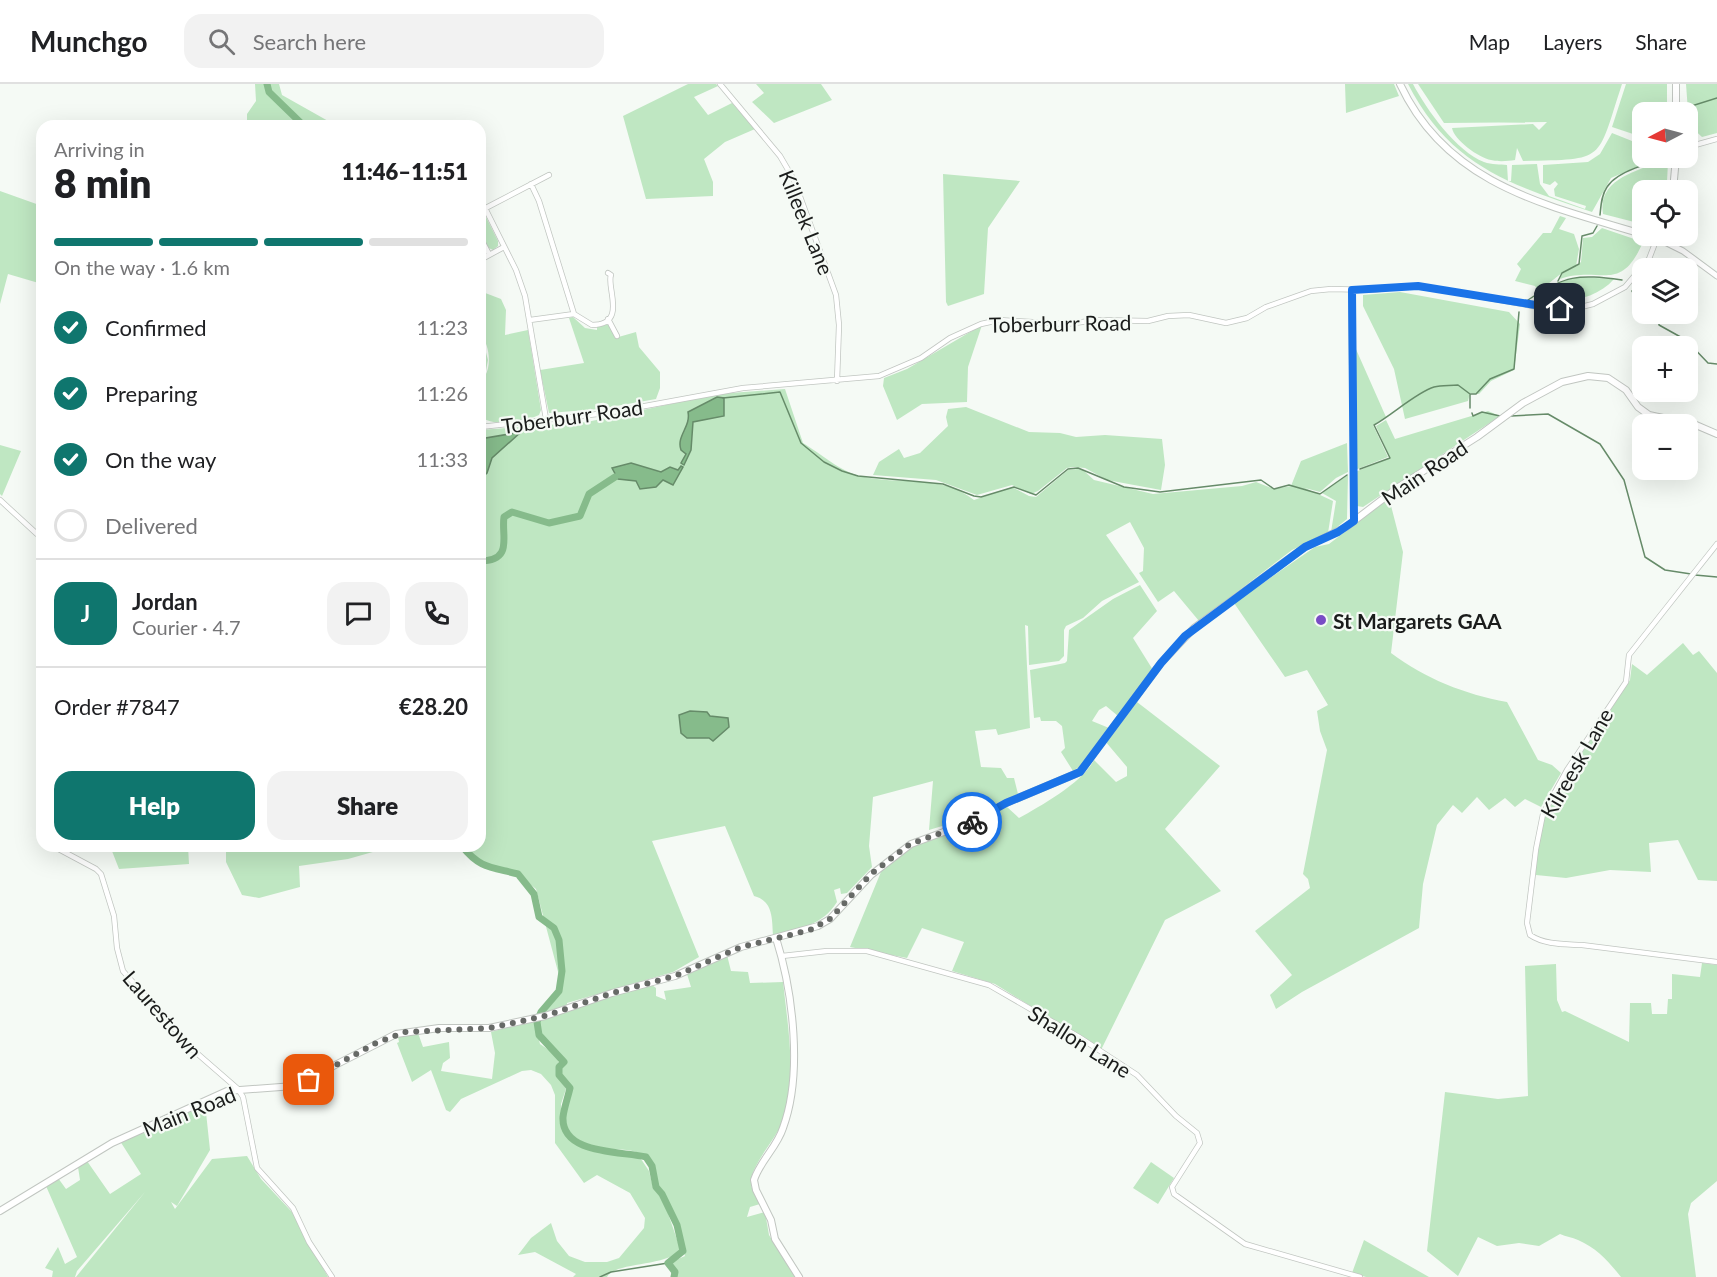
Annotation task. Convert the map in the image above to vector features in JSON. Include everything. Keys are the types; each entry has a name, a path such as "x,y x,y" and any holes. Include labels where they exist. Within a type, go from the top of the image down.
{"main road":[{"path":"1400,84 1411,105 1438,140 1478,174 1526,197 1632,231"},
{"path":"1676,84 1676,102"},
{"name":"Main Road","path":"0,1211 112,1143 227,1091 294,1086 385,1039 405,1032 489,1028 545,1016 612,993 675,976 741,947 802,933 825,922 871,874 920,839 971,822 1006,803 1080,772 1161,663 1185,636 1305,547 1338,532 1400,486 1507,414 1562,382 1580,377 1602,376 1623,386 1638,407 1649,415 1696,425 1717,434"},
{"path":"776,938 788,982 795,1064 794,1084 782,1133 754,1180 756,1190 771,1220 775,1239 799,1277"}],"street":[{"name":"Killeek Lane","path":"720,84 780,156 794,180 836,295 839,325 837,381"},
{"path":"1698,144 1717,139"},
{"path":"486,207 549,175"},
{"path":"531,184 539,201 574,314"},
{"path":"486,214 519,278 530,320 546,420"},
{"name":"Toberburr Road","path":"486,426 607,413 742,388 837,381 890,373 921,358 950,338 990,322 1066,324 1098,320 1148,321 1168,316 1189,315 1226,323 1247,318 1266,306 1311,291 1412,286 1544,308 1577,308 1602,300 1625,287 1648,259 1654,246"},
{"path":"1674,246 1717,276"},
{"path":"486,256 504,247"},
{"path":"486,248 489,254"},
{"path":"530,320 574,314 592,325 602,324 608,319 614,298 609,281 611,275 608,273"},
{"path":"1352,290 1354,521"},
{"path":"608,319 615,334"},
{"path":"0,500 36,533"},
{"name":"Kilreesk Lane","path":"1717,544 1633,648 1629,655 1626,682 1567,770 1543,814 1536,849 1527,923 1530,935 1534,938 1559,944 1717,962"},
{"name":"Laurestown","path":"63,852 101,874 114,916 117,948 123,971 192,1049 238,1089"},
{"name":"Shallon Lane","path":"782,956 827,951 867,951 957,975 998,990 1137,1075 1176,1116 1197,1133 1200,1143 1172,1187 1174,1194 1245,1244 1360,1277"},
{"path":"238,1089 243,1097 257,1168 293,1208 309,1242 332,1277"}],"shaded area":[{"path":"255,84 279,84 282,95 326,120 247,120 247,114 256,101"},
{"path":"688,84 716,84 718,86 694,97 708,115 732,103 755,129 725,142 704,159 713,182 713,196 646,199 623,116"},
{"path":"756,84 821,84 832,100 774,123 752,102 764,93"},
{"path":"1345,84 1394,84 1399,96 1346,113"},
{"path":"1408,84 1413,84 1443,129 1463,149 1484,162 1507,165 1508,181 1485,169 1443,135 1425,112"},
{"path":"1418,84 1622,84 1607,129 1601,143 1594,151 1584,157 1570,159 1523,161 1517,148 1515,160 1494,161 1486,159 1462,143 1452,128 1533,124 1539,130 1547,122 1444,123"},
{"path":"1626,84 1667,84 1667,102 1632,102 1632,134 1612,127"},
{"path":"1686,84 1717,84 1717,133 1702,137 1698,133 1698,102 1687,102"},
{"path":"1612,133 1632,141 1632,168 1634,168 1611,178 1592,212 1535,192 1509,181 1511,181 1512,165 1537,164 1540,184 1549,196 1585,209 1586,206 1555,196 1554,189 1558,184 1555,181 1550,185 1543,183 1543,165 1588,162 1600,154"},
{"path":"1644,168 1668,168 1667,180 1632,180 1632,221 1603,214 1606,193 1612,185 1630,173"},
{"path":"943,174 1020,181 988,228 984,294 948,306 946,302"},
{"path":"0,191 36,204 36,282 8,274 0,304"},
{"path":"1560,216 1566,218 1559,229 1574,234 1579,249 1576,266 1581,262 1583,238 1592,237 1602,228 1632,238 1632,246 1641,246 1635,258 1632,258 1626,268 1617,273 1560,279 1562,274 1573,267 1564,272 1538,291 1535,286 1515,281 1521,269 1517,264 1543,233 1551,233"},
{"path":"486,217 498,241 498,246 493,250 486,245"},
{"path":"1578,277 1614,279 1599,291 1580,299 1559,301 1539,298 1539,293 1553,284"},
{"path":"1400,292 1509,312 1520,324 1514,370 1491,381 1479,394 1470,393 1468,401 1405,419 1394,369 1363,306 1363,295"},
{"path":"486,293 501,299 506,310 505,335 528,330 541,410 539,415 518,422 501,423 486,420 486,374 489,360"},
{"path":"573,317 585,328 597,330 597,327 610,324 615,338 636,332 639,347 660,372 660,388 656,399 599,409 549,413 540,370 584,363 569,318"},
{"path":"982,325 968,367 967,402 922,404 897,420 883,386 884,378 907,369"},
{"path":"1355,347 1386,417 1373,425 1388,457 1355,470"},
{"path":"785,389 803,443 838,466 853,474 874,479 948,486 974,500 1012,487 1036,497 1068,470 1078,469 1083,470 1094,480 1153,494 1242,486 1256,482 1274,489 1291,486 1301,461 1347,443 1348,472 1336,478 1320,492 1305,488 1333,501 1328,533 1292,550 1199,621 1174,591 1158,602 1139,573 1143,571 1144,548 1130,522 1106,535 1139,582 1102,601 1083,618 1066,626 1064,656 1059,661 1029,665 1028,626 1025,625 1030,728 998,735 996,729 975,731 981,767 1001,768 1007,778 1014,778 1018,794 975,813 972,817 929,830 933,781 873,797 869,846 872,867 847,893 841,894 840,888 834,890 837,902 825,916 801,928 773,935 772,917 768,906 760,898 754,896 725,826 652,841 699,957 673,972 567,1003 567,1006 540,1014 553,1003 561,983 536,889 518,874 482,865 471,852 486,852 486,430 587,422 717,394"},
{"path":"717,397 724,398 724,416 693,422 691,450 684,465 681,463 686,454 681,450 680,440 688,412"},
{"path":"966,407 1029,432 1060,433 1076,437 1105,435 1162,439 1165,465 1161,490 1107,480 1085,468 1073,467 1067,468 1031,494 1012,485 977,495 936,480 873,475 879,462 899,449 904,458 920,453 948,426 946,417 948,409"},
{"path":"1488,411 1500,416 1363,507 1357,506 1355,472 1390,458 1376,426 1386,420 1395,439"},
{"path":"521,432 492,458 486,474 486,438"},
{"path":"0,445 21,451 2,496 0,494"},
{"path":"631,463 661,472 670,467 678,470 681,466 683,467 673,485 663,480 656,487 640,489 636,481 618,479 612,468"},
{"path":"1348,475 1347,519 1331,532 1336,501 1322,493"},
{"path":"1389,498 1403,552 1391,653 1446,684 1476,695 1507,702 1538,760 1552,765 1561,773 1541,807 1525,799 1515,807 1505,798 1489,810 1477,797 1462,813 1453,805 1437,825 1423,884 1419,928 1302,992 1276,1009 1270,995 1292,975 1255,931 1310,888 1308,879 1303,874 1327,750 1320,731 1317,711 1328,705 1307,670 1285,677 1234,603 1315,547 1329,544"},
{"path":"1140,585 1157,611 1133,638 1153,670 1118,716 1106,706 1099,710 1092,721 1109,728 1084,764 1073,771 1061,752 1065,748 1062,726 1056,721 1041,721 1040,717 1034,718 1030,670 1065,663 1069,630 1113,599"},
{"path":"1683,643 1693,655 1699,651 1717,673 1717,881 1698,880 1678,840 1649,843 1651,872 1610,870 1566,878 1536,875 1535,865 1544,816 1577,760 1630,680 1632,664 1647,675"},
{"path":"1137,702 1220,766 1165,829 1221,891 1165,920 1101,1050 995,984 952,971 964,942 922,928 907,958 850,947 883,867 914,845 965,828 1007,807 1019,818 1071,785 1081,777 1094,760 1116,782 1127,776 1127,767 1105,741"},
{"path":"690,711 707,712 710,716 728,718 729,727 713,741 709,738 687,738 681,733 679,715"},
{"path":"112,852 188,852 189,864 119,869"},
{"path":"226,852 373,852 348,859 299,866 300,887 259,898 242,895 226,862"},
{"path":"727,955 731,971 748,972 750,983 783,982 789,1034 790,1087 783,1121 752,1176 752,1188 760,1204 750,1207 747,1217 765,1212 769,1235 795,1277 672,1277 669,1263 685,1256 667,1200 656,1188 649,1160 632,1151 589,1145 569,1131 565,1115 569,1092 567,1083 560,1075 563,1062 540,1037 539,1020 623,992 652,985 656,988 656,996 666,1000 664,991 691,987 687,974"},
{"path":"1702,963 1717,965 1717,1181 1691,1203 1688,1214 1696,1277 1621,1277 1597,1251 1576,1239 1560,1234 1539,1246 1519,1243 1497,1246 1478,1237 1458,1276 1427,1251 1445,1092 1498,1099 1528,1096 1525,966 1556,964 1557,1000 1562,1012 1565,1011 1629,1042 1630,1003 1651,1003 1652,1014 1667,1014 1668,999 1672,999 1672,974 1700,977"},
{"path":"534,1020 540,1044 559,1057 558,1077 566,1089 561,1104 562,1129 579,1144 597,1152 639,1156 649,1171 653,1187 664,1202 681,1251 662,1260 619,1269 607,1277 573,1277 576,1274 535,1252 518,1255 531,1238 551,1223 557,1241 569,1256 585,1262 607,1262 619,1258 644,1228 645,1218 630,1193 597,1175 584,1183 555,1143 555,1095 551,1085 541,1074 531,1070 522,1071 461,1099 450,1112 446,1110 431,1070 412,1082 397,1043 399,1042 398,1037 418,1033 423,1047 449,1042 450,1058 443,1063 441,1071 492,1079 495,1053 491,1032"},
{"path":"205,1103 210,1150 177,1206 171,1202 175,1209 212,1159 247,1156 261,1179 292,1212 328,1277 76,1277 145,1192 77,1271 75,1277 52,1277 53,1271 45,1268 58,1247 65,1264 77,1257 46,1186 58,1178 66,1189 80,1180 78,1167 87,1161 110,1194 141,1174 120,1141"},
{"path":"1151,1162 1174,1178 1158,1204 1133,1188"},
{"path":"1364,1240 1429,1277 1366,1277 1352,1273"}],"waterway":[{"path":"267,84 269,92 298,120"},
{"path":"1698,104 1717,98"},
{"path":"1600,215 1607,187 1618,176 1635,168"},
{"path":"1558,281 1562,273 1579,264 1582,236 1593,233 1597,226"},
{"path":"1528,300 1552,285 1572,278 1594,277 1622,280"},
{"path":"1360,469 1390,458 1374,425 1412,399 1434,387 1443,386 1458,385 1470,394 1476,394 1490,379 1514,369 1519,312"},
{"path":"1659,324 1686,340 1708,363 1717,364"},
{"path":"723,398 780,392 801,443 824,462 858,476 943,484 981,497 1014,487 1036,495 1068,469 1078,468 1124,487 1160,492 1261,480 1274,489 1289,485 1320,494 1347,475"},
{"path":"1470,395 1470,408"},
{"path":"1472,413 1473,416 1482,412 1500,416"},
{"path":"1511,416 1548,414 1600,444 1624,480 1645,557 1665,570 1691,574"},
{"path":"486,560 498,557 502,552 504,517 512,512 549,523 580,516 589,494 615,477"},
{"path":"1695,575 1717,577"},
{"path":"467,852 481,863 518,874 534,894 539,917 554,928 559,940 562,971 559,991 541,1012 537,1022 539,1035 564,1062 559,1067 559,1075 570,1088 563,1117 565,1129 582,1145 609,1152 646,1157 652,1166 656,1187 662,1194 677,1225 683,1251 668,1263 675,1272 674,1277"},
{"path":"600,1277 611,1272 668,1263"}],"way so far":[{"path":"309,1080 396,1034 422,1029 489,1028 545,1016 612,993 675,976 724,953 753,943 810,930 830,919 871,874 910,844 972,822"}],"place":[{"name":"St Margarets GAA","path":"1321,620"}],"route":[{"path":"972,822 1006,803 1080,772 1161,663 1185,636 1305,547 1338,532 1354,521 1352,290 1418,286 1529,306 1560,309"}]}
